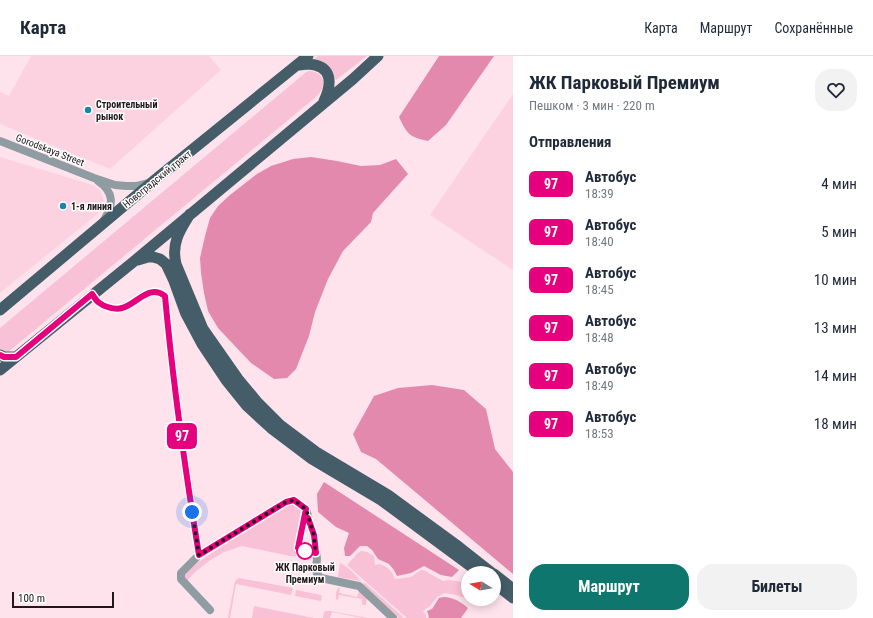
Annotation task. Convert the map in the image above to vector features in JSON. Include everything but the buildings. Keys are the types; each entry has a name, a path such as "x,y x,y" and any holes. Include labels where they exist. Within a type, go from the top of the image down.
{"main road":[{"name":"Новоградский тракт","path":"0,310 156,179 308,56"},
{"path":"0,370 322,105 378,56"},
{"path":"297,65 309,64 319,67 327,72 330,81 329,92 322,105"},
{"path":"190,214 179,231 177,238 175,252 176,264 203,329 238,379 280,426 316,452 388,494 483,566"},
{"path":"132,262 153,256 166,264 186,314 202,344 226,380 247,406 271,428 312,459 381,500 471,566"},
{"path":"0,355 4,357 16,357"},
{"path":"501,580 513,589"},
{"path":"501,589 513,598"}],"street":[{"name":"Gorodskaya Street","path":"0,141 94,178 115,184 137,186 147,184 156,179"},
{"path":"94,178 104,185 110,193 111,202 109,213 102,224"},
{"path":"92,294 101,304 115,308 123,308 141,297 155,291 160,292 165,296 188,484 199,555"},
{"path":"210,610 186,586 181,579 181,572 199,555 286,502 294,500 306,509 314,535 318,559 316,568 317,574 320,578 359,586 391,616"}],"shaded area":[{"name":"Строительный рынок","path":"31,56 209,56 221,70 110,169 0,124 0,92 9,96"},
{"path":"318,56 367,56 336,80 330,68 313,60"},
{"path":"439,56 494,56 446,125 428,141 409,134 399,117"},
{"path":"309,71 319,74 323,80 322,88 317,96 8,352 0,352 0,328"},
{"path":"513,94 513,270 430,215"},
{"path":"0,157 93,185 100,190 103,197 103,205 100,212 0,293"},
{"path":"311,157 361,166 380,165 396,159 408,174 373,213 371,222 343,251 328,279 296,369 287,378 274,379 251,363 218,328 208,311 204,293 200,258 210,218 218,206 230,195 257,174 271,166 293,159"},
{"path":"432,385 464,390 486,409 495,449 513,472 513,574 376,459 361,452 353,434 374,396 398,388"},
{"path":"324,482 459,570 452,577 441,575 424,566 411,573 397,576 389,564 378,559 372,550 367,546 360,546 350,556 345,556 344,548 349,533 336,527 318,512 317,494"},
{"path":"292,505 301,511 302,515 296,544 296,556 242,546 224,552 209,561 194,573 187,581 184,578 188,569 284,506"},
{"path":"361,551 367,552 374,556 375,565 380,564 387,568 395,579 411,577 421,570 424,570 443,581 449,580 461,582 461,597 445,593 437,597 430,606 423,611 426,618 407,618 347,565"},
{"path":"340,563 349,569 361,581 338,577"},
{"path":"239,578 293,588 291,595 236,584 230,618 228,618 235,581"},
{"path":"365,583 403,617 399,618 361,584"},
{"path":"338,588 340,588 339,593 357,597 359,591 361,592 367,597 366,605 362,604 362,599 339,595 338,600 336,599"},
{"path":"296,590 321,595 321,601 295,596"},
{"path":"444,597 457,600 461,603 461,606 466,606 468,608 461,618 428,618 427,611 432,609 439,598"},
{"path":"254,606 314,618 252,618"},
{"path":"330,611 368,618 332,612 330,618 323,618 324,612"}],"bus line":[{"name":"97","path":"0,355 4,357 16,357 92,294 101,304 108,307 123,308 141,297 155,291 160,292 165,296 188,484 199,555 286,502 294,500 306,509 298,548 300,550 316,553 314,535 308,518"}],"place":[{"name":"Строительный рынок","path":"88,110"},
{"name":"1-я линия","path":"63,206"},
{"name":"ЖК Парковый Премиум","path":"305,551"}],"route":[{"path":"192,512 199,555 286,502 294,500 306,509 314,535 315,548 305,551"}]}
